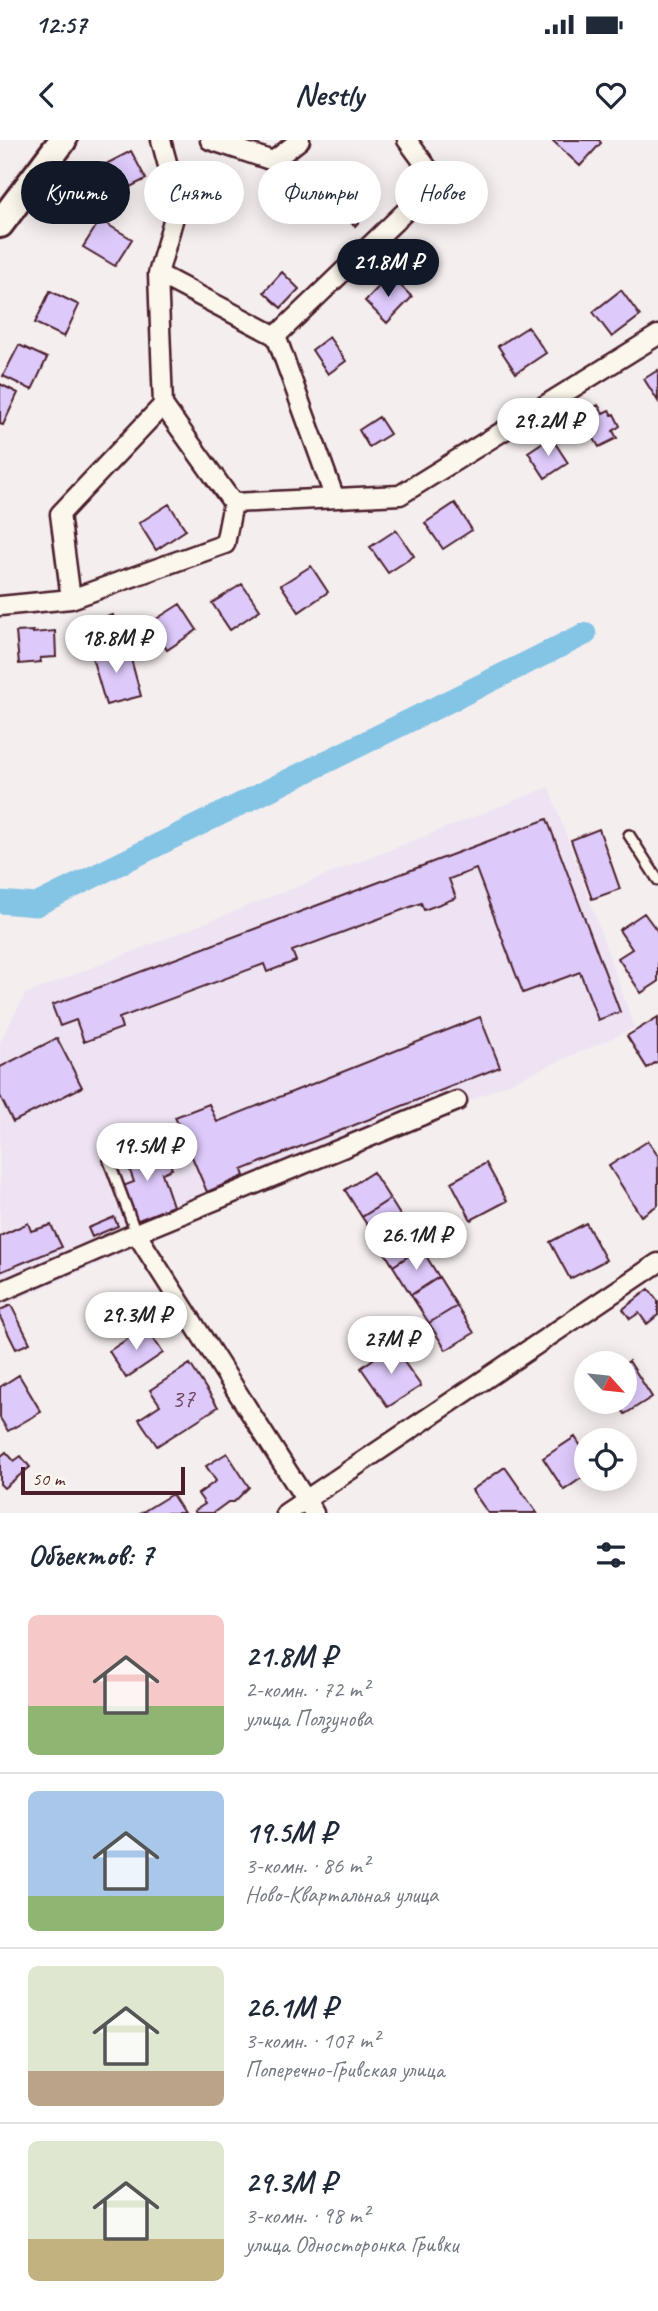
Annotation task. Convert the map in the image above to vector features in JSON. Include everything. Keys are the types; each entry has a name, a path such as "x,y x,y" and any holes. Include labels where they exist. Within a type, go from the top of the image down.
{"street":[{"path":"0,225 63,140"},
{"path":"0,606 71,599 225,544 233,503 163,405 158,274 178,203 161,140"},
{"path":"210,140 273,162 300,140"},
{"path":"276,336 437,181 407,140"},
{"path":"158,274 276,336 334,496"},
{"path":"233,503 334,496 400,495 658,335"},
{"path":"71,599 60,514 163,405"},
{"path":"0,1292 457,1101"},
{"path":"136,1233 310,1506"},
{"path":"286,1513 310,1506 658,1263"}],"lane":[{"path":"629,835 658,880"},
{"path":"109,1161 136,1233"}],"shaded area":[{"path":"549,787 635,1028 0,1307 0,1042 25,994"}],"building":[{"path":"552,140 599,140 601,143 580,166"},
{"path":"131,151 144,180 130,187 130,161 112,161"},
{"path":"97,224 107,224 132,239 115,266 83,247"},
{"path":"282,272 299,289 281,308 264,292"},
{"path":"390,275 412,297 387,323 365,301"},
{"path":"621,290 640,316 612,337 593,312"},
{"path":"50,291 79,305 64,337 35,323"},
{"path":"528,327 546,353 516,373 498,346"},
{"path":"329,337 346,361 328,374 312,350"},
{"path":"19,345 47,358 32,390 3,376"},
{"path":"658,370 658,401 644,379"},
{"path":"0,384 18,393 3,425 0,424"},
{"path":"598,405 603,413 609,410 614,414 620,426 613,431 617,438 599,447 580,415"},
{"path":"379,417 390,434 369,447 359,430"},
{"path":"551,437 568,463 545,478 528,452"},
{"path":"455,503 472,530 443,549 425,523"},
{"path":"169,504 186,530 156,550 139,523"},
{"path":"396,530 414,556 388,573 370,547"},
{"path":"311,566 328,592 299,612 281,585"},
{"path":"242,584 260,610 230,630 212,603"},
{"path":"180,604 197,630 167,650 150,623"},
{"path":"113,615 121,641 96,649 94,641 73,648 69,640 76,638 73,626"},
{"path":"55,631 56,657 40,658 41,662 19,664 16,632"},
{"path":"127,644 141,696 106,705 91,654"},
{"path":"547,819 620,1012 598,1020 580,972 523,993 476,869 449,879 456,898 424,910 421,903 292,951 296,961 267,972 264,964 119,1018 122,1028 84,1042 76,1020 60,1026 52,1005"},
{"path":"599,829 620,889 592,899 571,840"},
{"path":"644,913 658,932 658,982 641,993 618,958 632,949 619,930"},
{"path":"480,1017 500,1067 242,1170 244,1176 207,1192 175,1117 209,1104 217,1122"},
{"path":"658,1017 658,1061 647,1068 627,1036"},
{"path":"57,1038 82,1087 13,1122 0,1096 0,1067"},
{"path":"648,1141 658,1156 658,1205 641,1216 609,1166"},
{"path":"150,1144 155,1158 166,1154 172,1169 162,1173 173,1206 136,1221 123,1186 134,1182 124,1154"},
{"path":"486,1163 507,1201 471,1220 451,1182"},
{"path":"373,1172 390,1199 362,1217 345,1190"},
{"path":"390,1199 405,1223 378,1241 362,1217"},
{"path":"114,1217 118,1226 92,1237 88,1228"},
{"path":"28,1223 31,1231 51,1225 62,1247 0,1272 0,1236"},
{"path":"405,1223 421,1248 393,1266 378,1241"},
{"path":"586,1223 606,1260 570,1279 550,1242"},
{"path":"421,1248 439,1277 411,1295 393,1266"},
{"path":"439,1277 457,1306 429,1323 411,1295"},
{"path":"649,1289 658,1301 658,1315 647,1324 639,1313 630,1319 623,1309"},
{"path":"11,1305 30,1343 16,1349 0,1317 0,1310"},
{"path":"457,1306 474,1333 446,1350 429,1323"},
{"path":"146,1327 163,1353 126,1378 109,1351"},
{"path":"392,1345 421,1386 388,1407 361,1368"},
{"path":"190,1364 218,1407 157,1446 139,1419 160,1405 150,1390"},
{"path":"637,1374 652,1397 637,1406"},
{"path":"19,1375 41,1412 8,1431 0,1418 0,1387"},
{"path":"574,1438 574,1483 564,1490 543,1458"},
{"path":"6,1452 14,1461 21,1456 30,1467 4,1488 0,1484 0,1457"},
{"path":"227,1453 249,1487 234,1502 228,1502 213,1513 196,1513 194,1511 205,1504 198,1494 216,1481 206,1466"},
{"path":"505,1467 537,1513 488,1513 472,1490"},
{"path":"172,1494 184,1513 141,1513"}],"waterway":[{"path":"0,902 36,905 585,634"}]}
